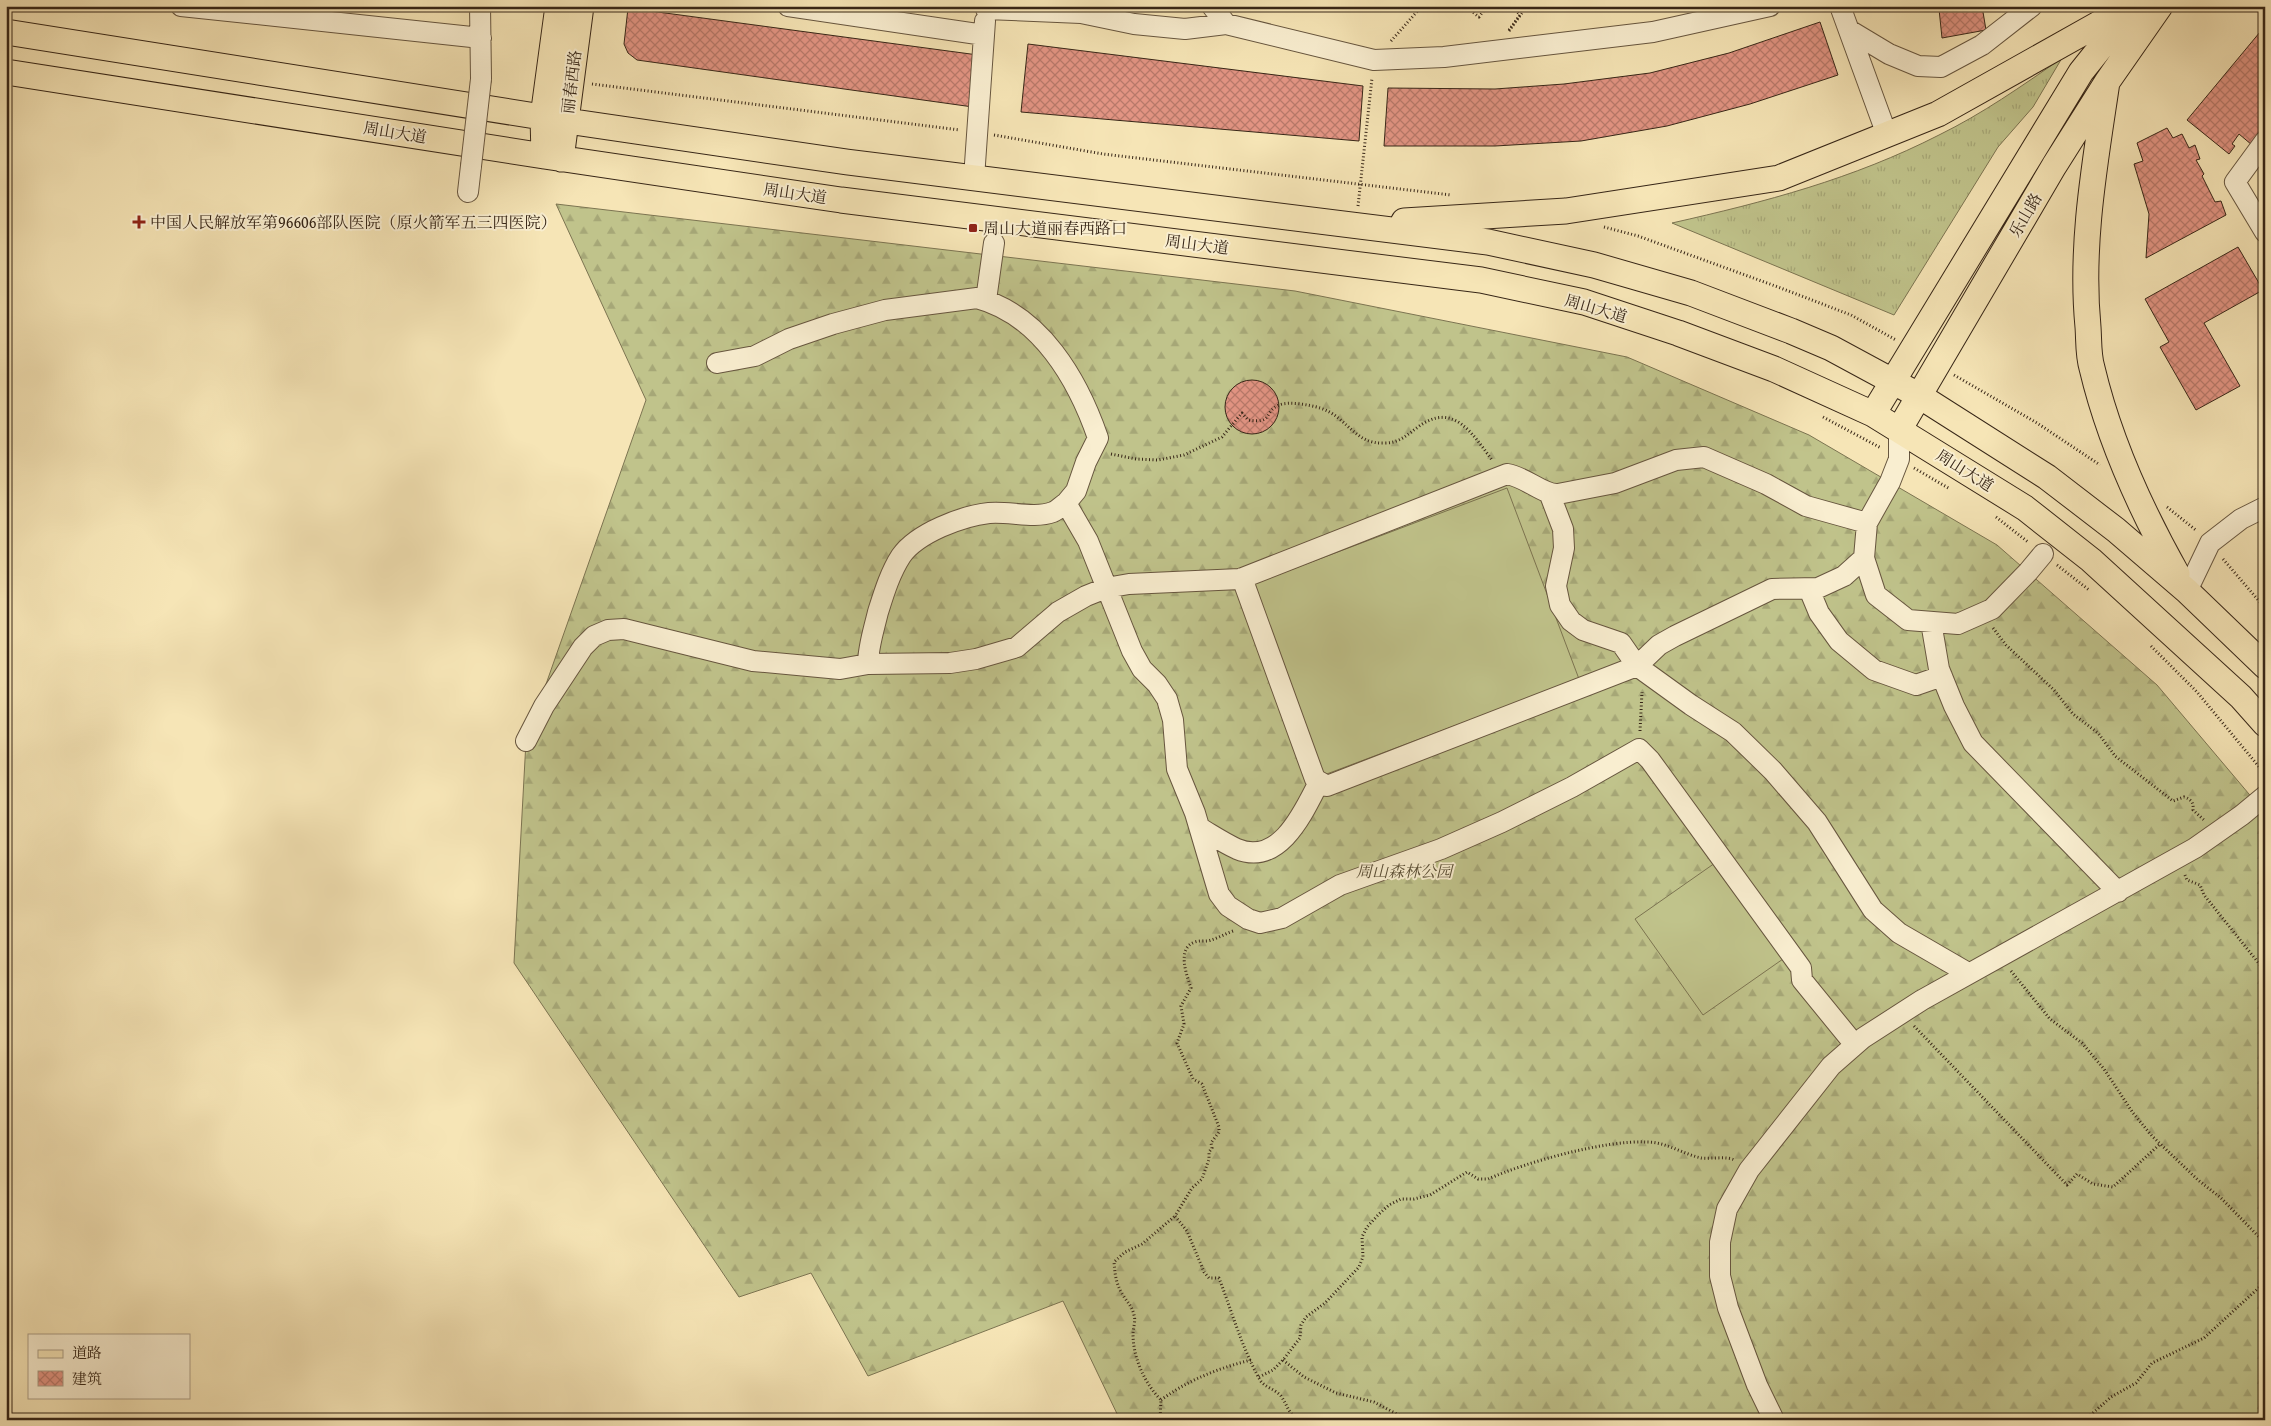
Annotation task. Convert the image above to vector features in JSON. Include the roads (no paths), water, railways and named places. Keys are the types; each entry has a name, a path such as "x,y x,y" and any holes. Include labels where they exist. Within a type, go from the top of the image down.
{"main road":[{"name":"丽春西路","path":"552,157 558,6"},
{"name":"丽春西路","path":"555,119 581,6"},
{"path":"1349,224 1566,211 1779,178 1938,114 2102,22 2118,6"},
{"name":"乐山路","path":"1873,414 2081,72 2134,6"},
{"name":"乐山路","path":"1899,430 2054,166 2107,82 2160,6"},
{"path":"6,32 555,119 847,162 1488,242 1594,265 1691,293 1791,331 1830,348 1893,380 2047,477 2131,542 2187,591 2265,666"},
{"name":"周山大道","path":"6,72 841,200 1481,280 1584,302 1678,333 1774,369 1873,414 2025,508 2091,560 2241,697 2265,724"},
{"path":"2107,82 2092,184 2084,289 2091,367 2117,448 2131,482 2156,537 2187,591"}],"lane":[{"path":"181,6 481,38"},
{"path":"468,192 481,79 480,6"},
{"path":"788,6 984,35"},
{"path":"1212,6 1226,24"},
{"path":"974,178 986,8 1081,13 1134,24 1185,28 1226,24 1374,60 1444,57 1653,32 1770,6"},
{"path":"1840,6 1887,135"},
{"path":"1849,30 1889,54 1918,66 1941,68 1982,45 2032,6"},
{"path":"2265,141 2235,182 2265,232"},
{"path":"986,300 994,243"},
{"path":"718,364 755,356 789,339 885,310 978,298 986,300 1019,319 1044,340 1065,368 1091,417 1098,438 1095,446 1086,462 1076,491 1053,512 1032,514 988,513 963,519 939,528 915,542 902,554 893,571 875,625 868,664"},
{"path":"1899,430 1899,459 1890,482 1867,523 1864,558 1876,595 1908,620 1958,624 1992,609 2028,572 2042,554"},
{"path":"1550,495 1615,483 1676,460 1704,457 1766,484 1806,506 1867,523"},
{"path":"526,741 544,706 583,647 594,636 608,630 624,629 753,661 840,668 868,664 950,663 998,654 1017,647 1058,612 1086,596 1106,588 1129,584 1242,578 1507,474 1520,476 1550,495 1563,529 1564,548 1556,586 1560,605 1571,622 1583,630 1621,642 1637,666 1691,705 1733,732 1773,772 1817,822 1873,910 1899,933 1968,973"},
{"path":"1066,502 1088,541 1123,632 1138,663 1158,684 1167,699 1173,720 1177,769 1200,828 1218,894 1233,910 1248,919 1260,923 1282,918 1340,885 1440,849 1502,822 1572,787 1639,749 1650,760 1801,968 1802,980 1855,1045"},
{"path":"2187,591 2210,543 2241,519 2265,506"},
{"path":"1242,578 1315,779 1327,786 1637,666 1659,645 1772,589 1818,588 1844,576 1864,558"},
{"path":"1809,589 1818,613 1839,641 1874,670 1916,685 1942,676"},
{"path":"1931,622 1942,676 1954,706 1973,742 2118,892"},
{"path":"1200,828 1238,849 1254,853 1278,845 1300,819 1320,782"},
{"path":"1774,1420 1740,1342 1728,1308 1720,1276 1720,1242 1727,1209 1750,1169 1830,1066 1855,1045 1901,1013 1968,973 2177,858 2216,833 2265,796"}],"place":[{"name":"中国人民解放军第96606部队医院（原火箭军五三四医院）","path":"139,222"},
{"name":"周山大道丽春西路口","path":"973,228"}],"park label":[{"name":"周山森林公园","path":"1404,871"}]}
